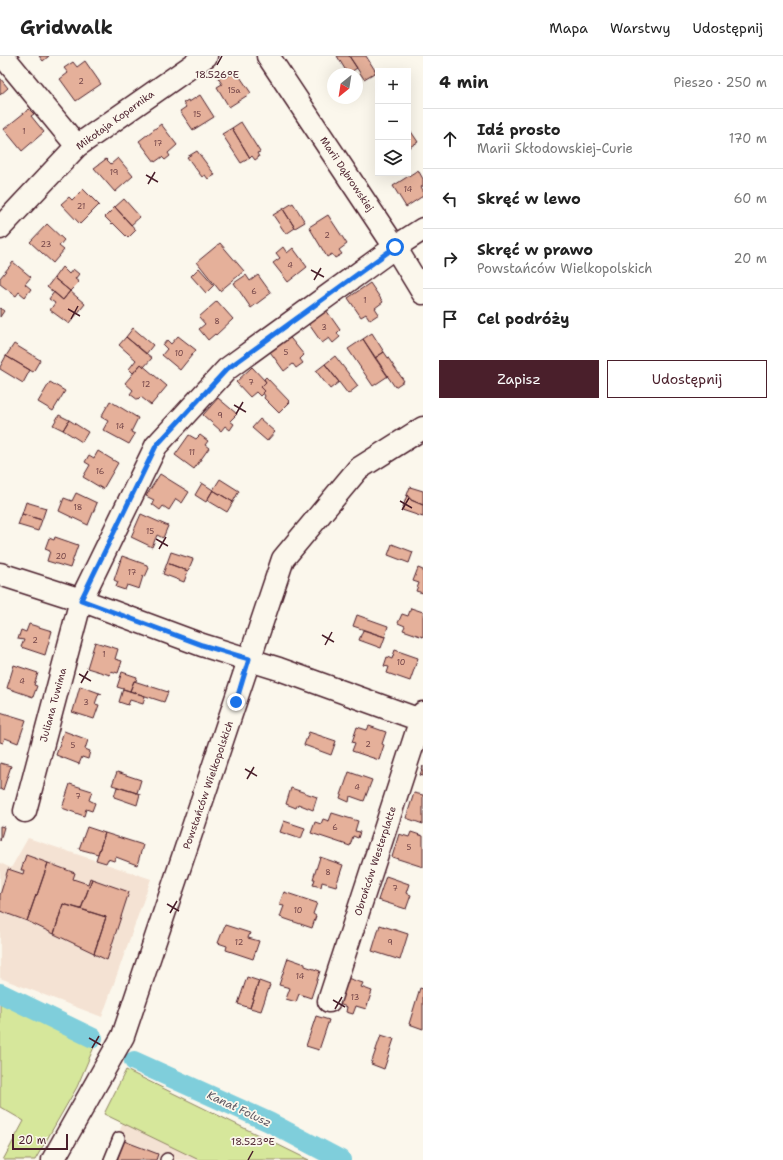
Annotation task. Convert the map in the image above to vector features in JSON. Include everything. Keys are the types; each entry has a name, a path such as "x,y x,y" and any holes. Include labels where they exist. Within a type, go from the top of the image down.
{"street":[{"path":"3,56 77,146"},
{"name":"Mikołaja Kopernika","path":"0,228 77,146 206,56"},
{"name":"Marii Dąbrowskiej","path":"268,56 395,247 423,293"},
{"name":"Juliana Tuwima","path":"25,811 81,600 156,446 227,369 423,228"},
{"name":"Powstańców Wielkopolskich","path":"53,1160 123,1036 284,559 358,469 423,428"},
{"path":"0,574 81,600 202,645 279,668 422,718"},
{"name":"Obrońców Westerplatte","path":"329,1001 422,718"}],"lane":[{"path":"110,1160 119,1138"}],"shaded area":[{"path":"28,838 151,879 102,1017 0,978 0,863 11,868"},
{"path":"125,1118 213,1160 107,1160"}],"green space":[{"path":"0,1003 94,1047 77,1087 35,1160 3,1160 24,1121 0,1107"},
{"path":"126,1070 309,1160 199,1160 104,1114"}],"building":[{"path":"39,56 49,56 43,61"},
{"path":"337,56 349,56 357,68 344,68"},
{"path":"349,56 366,56 375,73 364,79 363,68 357,68"},
{"path":"85,61 101,84 76,101 60,79 68,73 64,68 73,62 77,67"},
{"path":"236,71 251,93 229,107 217,87 222,84 218,78 225,74 227,77"},
{"path":"0,78 8,88 0,95"},
{"path":"200,95 214,117 193,130 180,111 186,107 183,103 188,100 189,102"},
{"path":"29,109 34,114 31,116 44,132 22,151 4,129"},
{"path":"241,122 260,152 257,153 259,157 255,160 252,156 250,158 232,128"},
{"path":"161,124 177,145 168,153 170,156 165,160 162,157 155,162 139,141"},
{"path":"232,128 250,158 241,163 222,134"},
{"path":"411,132 418,142 411,146"},
{"path":"197,151 215,175 208,179 205,175 202,177 187,157"},
{"path":"118,158 133,176 115,192 94,168 106,159 111,164"},
{"path":"418,170 423,179 423,186 421,187 423,190 423,196 406,207 393,186 411,176"},
{"path":"83,189 99,205 80,224 61,204 69,197 72,200"},
{"path":"124,199 140,217 131,225 115,207"},
{"path":"293,203 305,222 295,228 283,209"},
{"path":"115,207 136,230 128,238 105,217"},
{"path":"283,209 295,228 286,234 273,215"},
{"path":"328,215 347,244 339,250 342,254 335,258 332,254 327,257 309,227"},
{"path":"47,224 64,240 59,246 64,250 53,263 30,242"},
{"path":"220,243 244,271 220,291 197,262"},
{"path":"283,247 287,253 293,248 307,267 288,282 273,263 280,258 276,253"},
{"path":"13,262 31,277 25,284 31,289 25,297 19,292 16,296 0,284 0,278"},
{"path":"62,267 69,274 73,269 79,274 75,279 79,282 70,291 54,278"},
{"path":"199,268 214,285 206,293 191,276"},
{"path":"246,275 250,281 258,275 271,293 251,308 234,283"},
{"path":"54,278 70,291 63,300 47,287"},
{"path":"370,283 383,302 375,308 379,314 370,320 366,314 361,317 348,298"},
{"path":"70,291 85,304 69,324 50,310 55,303 49,299 54,292 63,300"},
{"path":"217,301 233,319 216,335 215,334 208,340 199,329 205,324 199,317"},
{"path":"0,308 4,311 0,317"},
{"path":"326,310 340,330 337,333 340,337 333,343 329,338 322,343 308,323"},
{"path":"133,328 153,345 146,354 126,337"},
{"path":"372,333 384,352 375,358 363,339"},
{"path":"287,334 304,355 300,359 303,363 296,368 293,364 284,371 268,349"},
{"path":"178,336 196,350 180,370 162,355 167,349 163,345 167,340 171,344"},
{"path":"126,337 152,358 144,367 141,364 133,373 129,369 136,360 119,345"},
{"path":"363,339 388,376 373,386 348,349"},
{"path":"14,344 40,360 33,372 6,356"},
{"path":"384,352 404,381 395,387 375,358"},
{"path":"6,356 30,370 23,383 0,369"},
{"path":"335,356 358,386 348,394 325,364"},
{"path":"141,364 167,386 151,405 141,397 138,400 130,394 133,390 125,383"},
{"path":"325,364 339,382 330,389 316,371"},
{"path":"252,367 266,382 261,387 265,391 260,396 256,392 250,397 236,382"},
{"path":"266,377 290,402 279,413 264,398 265,396 263,393 265,391 261,387 266,382 264,379"},
{"path":"50,382 65,391 53,411 38,402"},
{"path":"218,398 237,414 230,421 234,424 230,430 225,426 221,431 203,415"},
{"path":"110,401 138,418 131,432 135,434 129,444 103,430 108,421 101,417"},
{"path":"59,415 69,420 63,430 53,425"},
{"path":"260,419 275,432 267,441 252,428"},
{"path":"69,420 88,432 82,442 63,430"},
{"path":"189,435 196,439 200,435 208,441 205,445 209,448 194,469 175,455"},
{"path":"98,451 118,463 103,489 83,477 90,465 85,462 89,455 94,458"},
{"path":"160,474 189,492 182,503 176,499 169,510 163,506 160,510 152,504 154,500 146,496"},
{"path":"220,479 239,491 233,502 213,490"},
{"path":"202,483 213,490 206,502 195,495"},
{"path":"410,487 423,491 423,505 411,500 407,495"},
{"path":"213,490 233,502 227,512 207,500"},
{"path":"76,493 97,503 88,525 59,511 64,498 72,501"},
{"path":"407,495 411,500 423,505 423,517 402,510"},
{"path":"26,502 46,508 42,520 22,514"},
{"path":"22,514 42,520 38,531 18,525"},
{"path":"141,514 168,526 163,538 157,535 152,547 131,537"},
{"path":"55,537 78,545 70,568 47,561 50,551 45,549 49,538 54,540"},
{"path":"392,544 413,552 409,563 388,555"},
{"path":"171,552 193,559 188,571 167,563"},
{"path":"122,556 147,565 149,568 145,577 143,576 139,589 127,585 125,590 116,587 118,582 114,580"},
{"path":"167,563 188,571 184,582 163,574"},
{"path":"418,568 423,570 423,593 416,591 419,583 413,581"},
{"path":"411,608 423,612 423,637 403,630 405,626 398,623 402,614 408,616"},
{"path":"357,615 388,626 385,637 353,626"},
{"path":"29,624 52,631 45,655 21,647 24,640 18,639 21,630 26,632"},
{"path":"363,630 385,637 381,648 359,640"},
{"path":"95,642 118,649 115,659 122,661 118,673 111,671 110,675 87,668"},
{"path":"395,650 418,658 410,681 387,673 389,667 384,666 387,657 392,659"},
{"path":"14,665 38,673 34,685 37,686 33,697 7,688"},
{"path":"122,672 137,677 130,691 117,687"},
{"path":"134,681 168,692 164,702 130,691"},
{"path":"80,686 102,694 99,693 95,704 99,705 94,719 72,712"},
{"path":"123,689 145,696 143,704 130,700 128,705 119,702"},
{"path":"0,712 26,720 18,743 5,738 3,743 0,742"},
{"path":"369,726 386,732 382,744 384,745 379,760 352,751 355,743 352,742 357,727 367,730"},
{"path":"64,731 88,740 85,749 90,751 88,759 82,757 79,764 56,755"},
{"path":"309,732 336,741 331,755 304,745"},
{"path":"0,763 11,766 3,790 0,789"},
{"path":"423,766 423,776 420,775"},
{"path":"117,772 141,780 137,793 112,785"},
{"path":"349,772 372,780 364,801 350,796 349,802 340,798"},
{"path":"70,784 92,791 89,800 95,803 92,811 86,809 84,816 62,808"},
{"path":"117,787 140,794 137,805 114,797"},
{"path":"291,788 317,797 313,810 298,804 296,808 286,804"},
{"path":"414,793 423,795 423,824 406,818"},
{"path":"332,813 358,821 355,831 360,832 358,838 353,836 350,846 311,833 315,822 321,824 323,819 329,821"},
{"path":"284,821 305,828 301,839 280,832"},
{"path":"0,826 4,827 0,841"},
{"path":"87,827 105,833 98,854 79,849"},
{"path":"411,832 423,836 423,867 392,857 399,834 409,837"},
{"path":"105,833 143,845 137,865 116,857 114,861 108,859 106,863 96,860"},
{"path":"26,855 48,863 27,921 0,911 0,895 8,869 23,874 24,870 21,870"},
{"path":"320,857 343,865 336,886 322,882 321,887 313,885 315,879 313,879"},
{"path":"48,863 75,873 73,879 88,884 90,878 92,879 81,909 63,904 54,934 27,921"},
{"path":"386,876 409,884 406,893 411,895 406,909 378,900"},
{"path":"92,879 129,892 107,960 94,954 106,917 81,909"},
{"path":"284,892 317,903 313,914 316,916 312,928 280,917 284,906 279,905"},
{"path":"63,904 106,917 94,953 54,934"},
{"path":"225,925 250,933 248,938 259,941 253,959 226,950 227,946 218,943"},
{"path":"380,925 408,934 400,960 372,951"},
{"path":"288,958 320,971 311,998 299,994 296,1002 286,999 290,988 279,985"},
{"path":"247,977 259,981 250,1008 238,1004"},
{"path":"347,978 363,983 361,987 372,991 366,1009 356,1006 353,1014 346,1012 347,1007 338,1004"},
{"path":"259,981 270,985 261,1011 250,1008"},
{"path":"420,988 423,989 423,1029 409,1024"},
{"path":"316,1016 329,1020 319,1050 306,1046"},
{"path":"381,1035 394,1039 384,1069 371,1064"},
{"path":"124,1141 158,1154 156,1160 117,1160"}],"waterway":[{"name":"Kanał Folusz","path":"0,993 93,1038"},
{"name":"Kanał Folusz","path":"134,1061 269,1122 341,1160"}],"route":[{"path":"236,702 249,659 202,645 81,600 156,446 227,369 395,247"}]}
